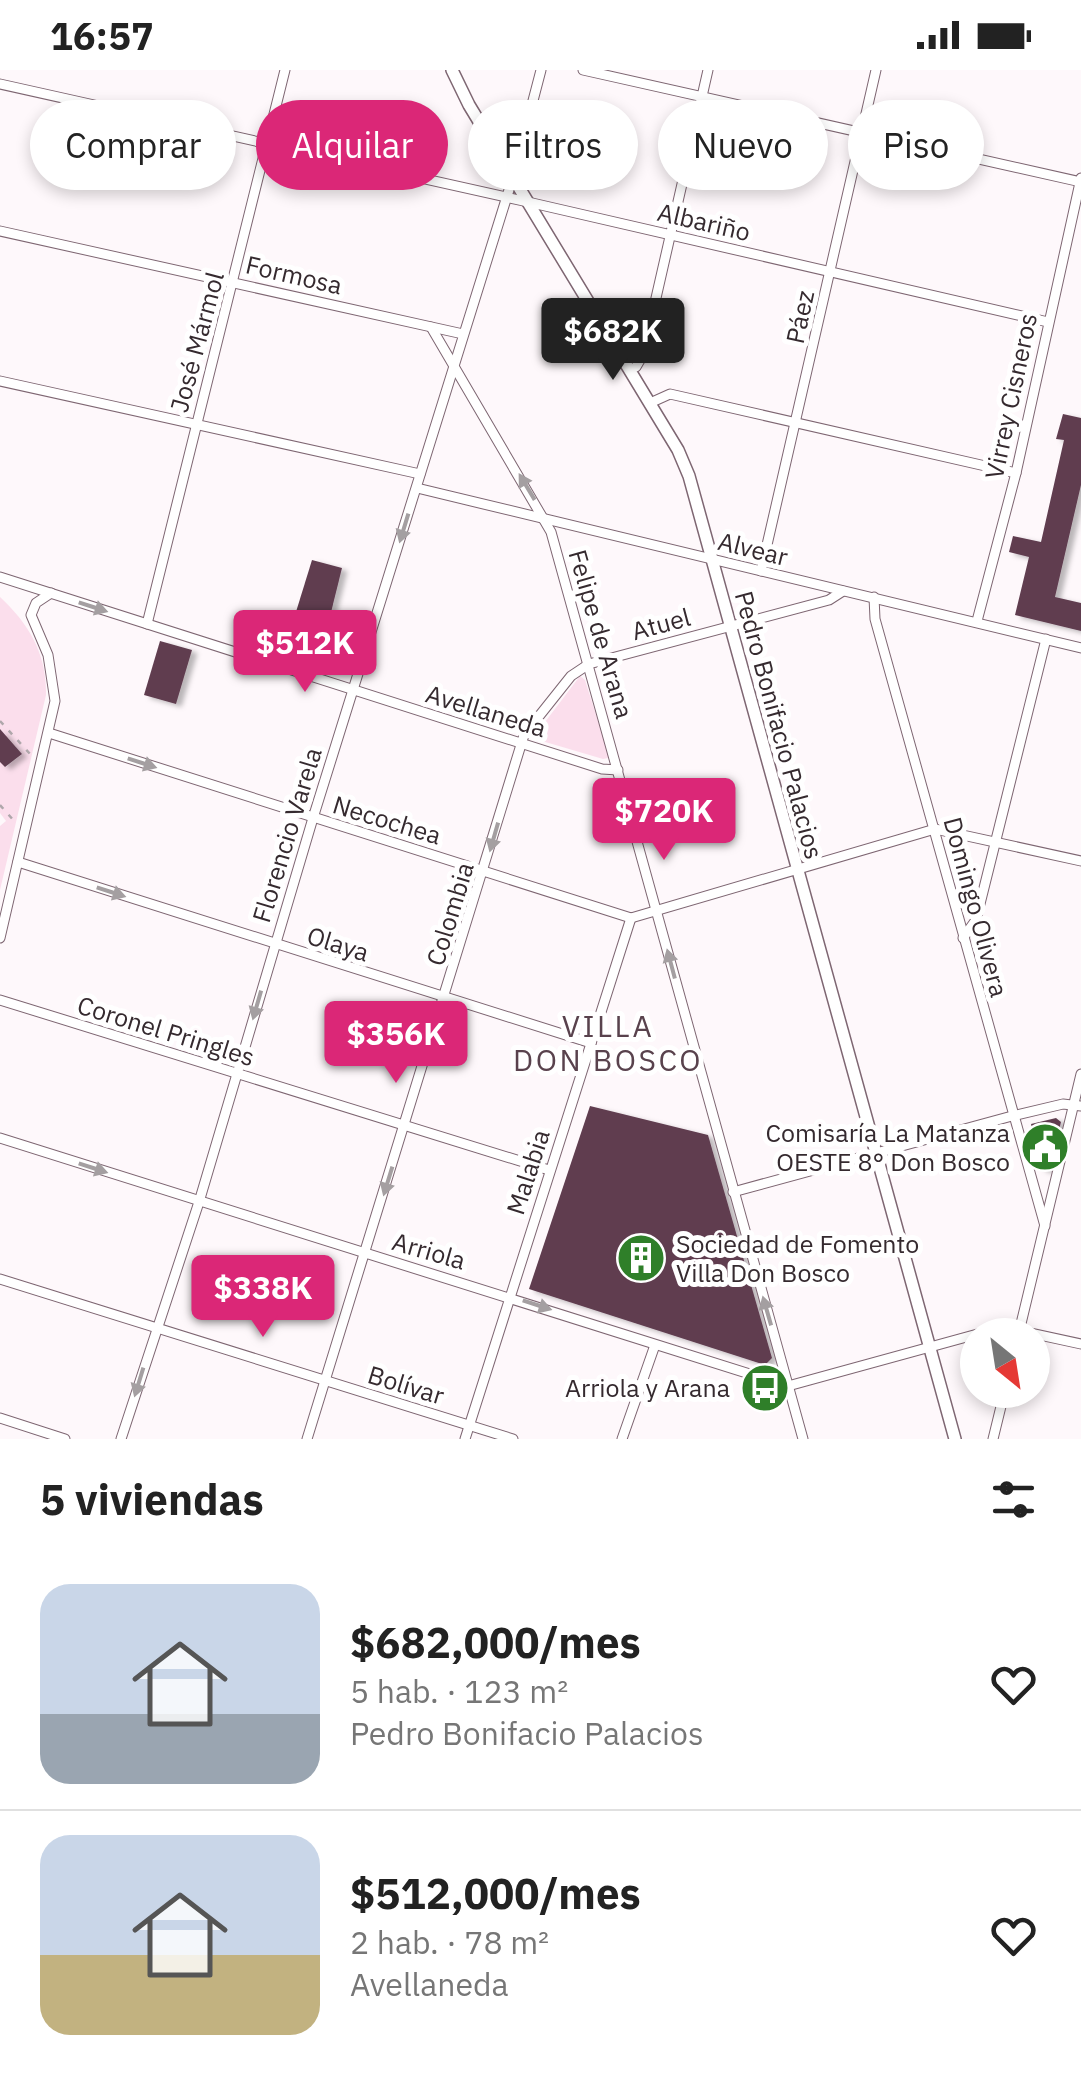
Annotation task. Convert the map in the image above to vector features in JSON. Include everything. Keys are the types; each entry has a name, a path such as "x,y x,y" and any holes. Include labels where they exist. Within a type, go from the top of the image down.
{"street":[{"path":"0,86 6,70"},
{"name":"José Mármol","path":"278,100 285,70"},
{"name":"Pedro Bonifacio Palacios","path":"452,70 468,104"},
{"name":"Florencio Varela","path":"533,100 541,70"},
{"path":"583,70 848,131"},
{"path":"629,369 643,355 708,70"},
{"name":"Páez","path":"868,100 876,70"},
{"name":"Albariño","path":"0,86 256,144"},
{"path":"984,160 1081,180"},
{"name":"Virrey Cisneros","path":"977,621 1016,473 1081,180"},
{"name":"Albariño","path":"448,185 1048,322"},
{"name":"José Mármol","path":"147,624 256,188"},
{"name":"Páez","path":"761,572 848,189"},
{"name":"Florencio Varela","path":"121,1439 199,1202 274,945 508,190"},
{"name":"Pedro Bonifacio Palacios","path":"521,190 689,476 955,1439"},
{"name":"Formosa","path":"0,232 462,334"},
{"name":"Felipe de Arana","path":"431,327 546,518 802,1439"},
{"path":"0,381 420,474"},
{"path":"650,404 670,394 1016,473"},
{"name":"Alvear","path":"416,488 1081,648"},
{"name":"Avellaneda","path":"0,577 602,769 618,770"},
{"name":"Atuel","path":"588,664 829,600 843,591"},
{"path":"0,938 55,701 52,672 31,610 50,593"},
{"name":"Domingo Olivera","path":"874,598 875,619 1045,1226"},
{"path":"963,938 973,928 998,841 1046,639"},
{"path":"521,743 572,676 588,664"},
{"name":"Necochea","path":"49,734 632,918"},
{"name":"Colombia","path":"307,1439 521,743"},
{"path":"632,918 935,829 1081,861"},
{"name":"Olaya","path":"18,862 591,1043"},
{"name":"Malabia","path":"465,1439 632,918"},
{"name":"Coronel Pringles","path":"0,1000 549,1170"},
{"path":"1023,1318 1078,1105 1081,1074"},
{"path":"733,1192 1012,1116 1063,1104 1078,1105"},
{"name":"Arriola","path":"0,1138 788,1386"},
{"name":"Bolívar","path":"0,1279 514,1439"},
{"path":"1050,1338 1081,1344"},
{"path":"788,1386 960,1339"},
{"path":"622,1439 655,1345"},
{"path":"993,1439 1001,1408"},
{"path":"0,1418 65,1439"}],"path":[{"path":"0,720 32,756"},
{"path":"0,805 16,823"}],"shaded area":[{"path":"0,597 20,618 40,653 46,695 0,890 0,826 6,821 0,813 0,762 6,767 22,754 8,738 2,743 0,729"},
{"path":"580,676 585,680 608,758 538,737 539,730"}],"building":[{"path":"1063,414 1081,418 1081,485 1055,597 1081,603 1081,631 1015,615 1029,557 1009,552 1013,536 1041,542 1064,440 1056,439"},
{"path":"312,560 342,568 318,665 283,654"},
{"path":"160,641 192,650 176,704 144,695"},
{"path":"0,729 22,754 5,767 0,762"},
{"name":"Sociedad de Fomento Villa Don Bosco","path":"590,1106 708,1135 772,1358 765,1365 529,1289"},
{"name":"Comisaría La Matanza OESTE 8° Don Bosco","path":"1056,1118 1061,1122 1049,1170 1041,1169 1031,1124"}],"place":[{"name":"Comisaría La Matanza OESTE 8° Don Bosco","path":"1045,1147"},
{"name":"Sociedad de Fomento Villa Don Bosco","path":"641,1258"},
{"name":"Arriola y Arana","path":"765,1388"}],"district":[{"name":"VILLA DON BOSCO","path":"608,1044"}]}
